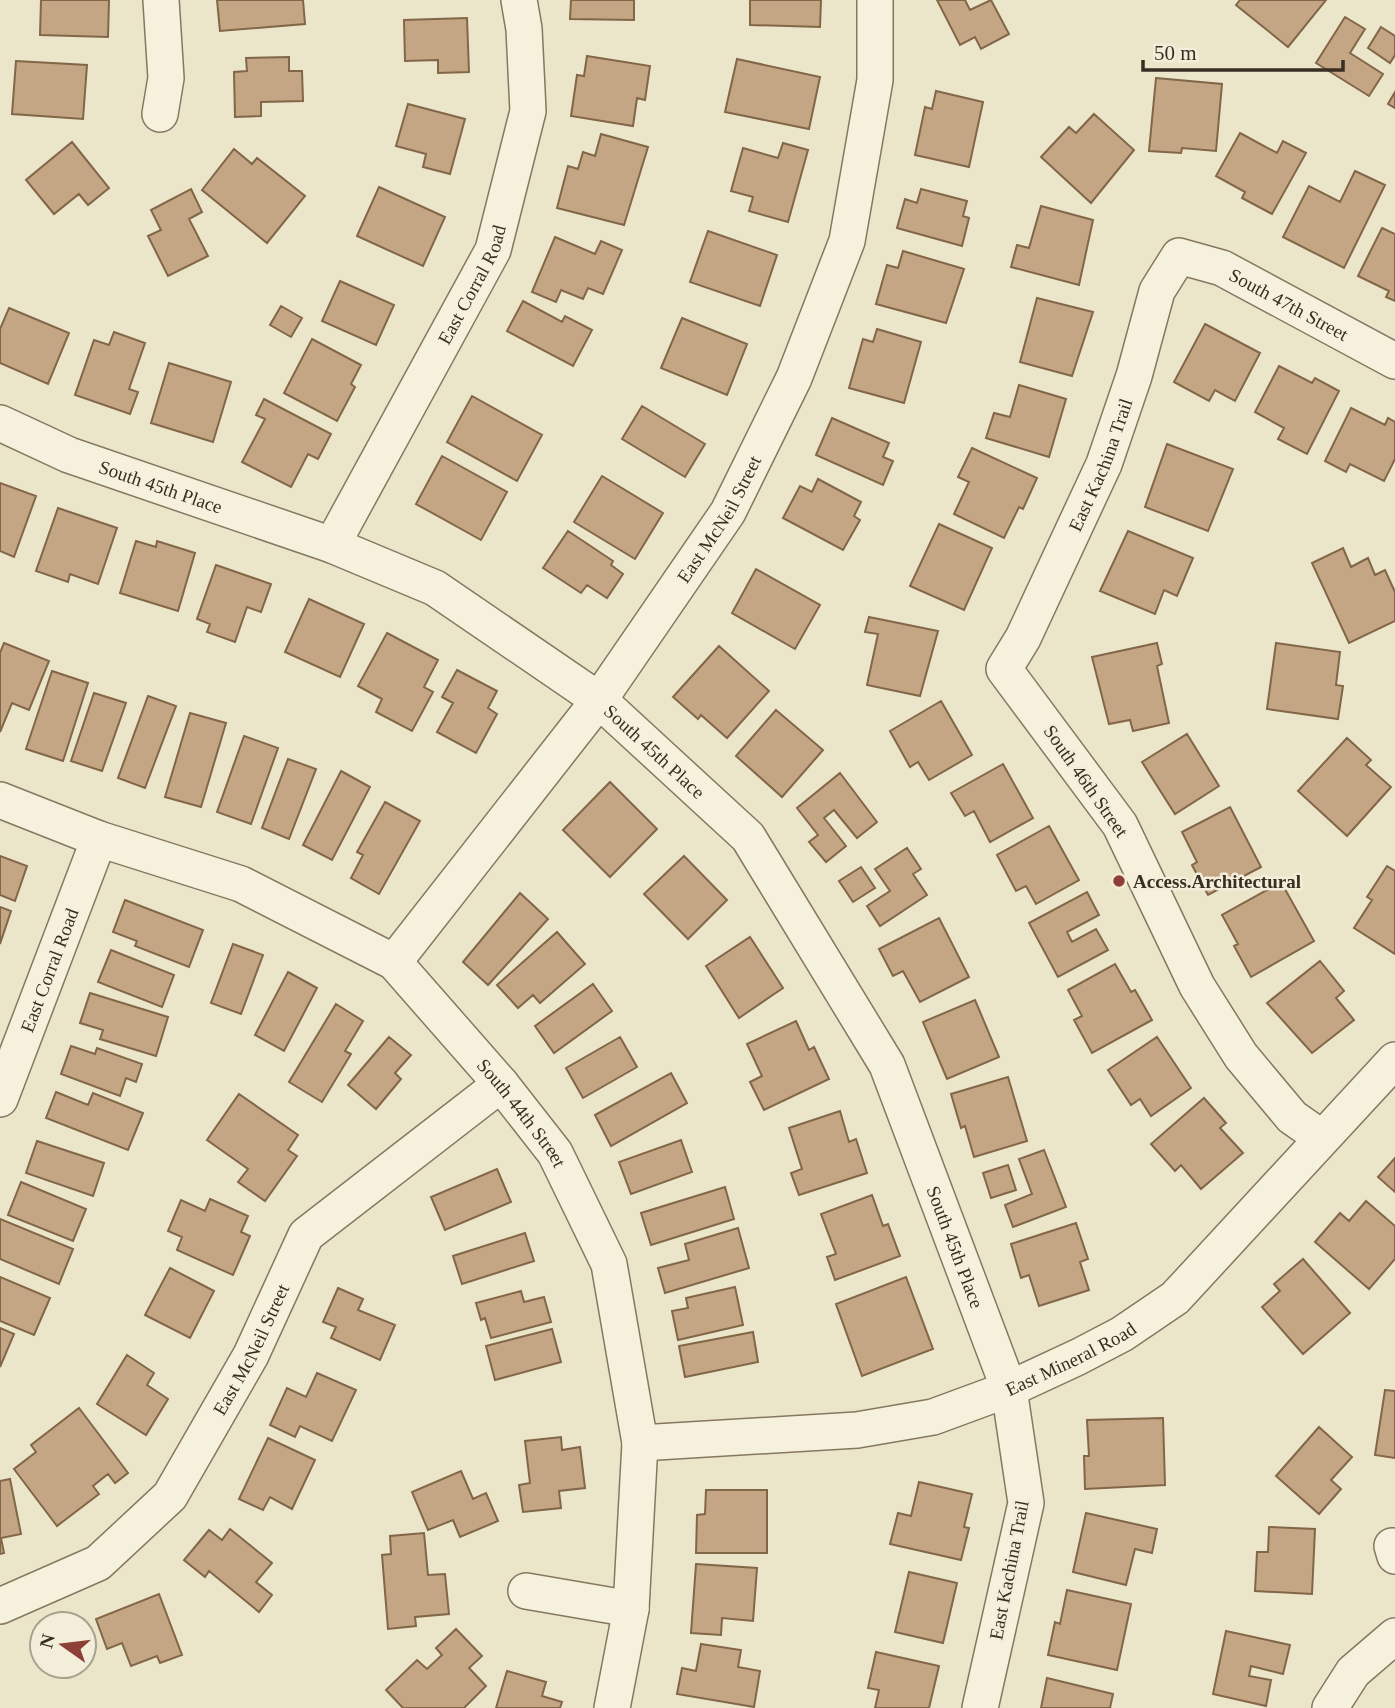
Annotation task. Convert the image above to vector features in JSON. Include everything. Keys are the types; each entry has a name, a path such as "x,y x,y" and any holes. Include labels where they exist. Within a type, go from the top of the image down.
{"street":[{"path":"160,114 166,78 161,0"},
{"name":"East Corral Road","path":"332,545 494,250 528,111 524,29 519,0"},
{"name":"East McNeil Street","path":"394,962 599,700 728,512 794,378 847,241 875,80 875,0"},
{"name":"South 47th Street","path":"1179,256 1222,268 1395,361"},
{"name":"East Kachina Trail","path":"1004,669 1023,638 1104,464 1134,376 1157,290 1179,256"},
{"name":"South 45th Place","path":"0,423 69,454 332,545 435,588 599,700 748,837 887,1065 1009,1389"},
{"name":"South 46th Street","path":"1004,669 1120,825 1196,986 1241,1056 1292,1117 1322,1138"},
{"name":"South 44th Street","path":"0,800 99,839 241,884 394,962 501,1084 555,1153 609,1265 640,1443 631,1609 612,1708"},
{"name":"East Corral Road","path":"0,1099 99,839"},
{"name":"East Mineral Road","path":"640,1443 857,1430 933,1417 1009,1389 1122,1334 1175,1297 1395,1060"},
{"name":"East McNeil Street","path":"0,1606 98,1563 170,1496 251,1355 306,1235 501,1084"},
{"name":"East Kachina Trail","path":"980,1708 1026,1503 1009,1389"},
{"path":"526,1591 631,1609"},
{"path":"1330,1708 1353,1672 1395,1636"}],"building":[{"path":"41,0 109,0 108,37 40,35"},
{"path":"217,0 303,0 305,24 220,31"},
{"path":"571,0 634,0 634,20 570,19"},
{"path":"750,0 821,0 820,27 750,25"},
{"path":"937,0 965,0 970,10 991,0 1009,34 981,49 975,37 960,45"},
{"path":"1240,0 1326,0 1288,47 1236,5"},
{"path":"1345,17 1365,29 1350,53 1383,74 1369,96 1316,63"},
{"path":"467,18 469,72 438,73 438,60 405,61 404,20"},
{"path":"1381,27 1395,36 1395,55 1390,63 1368,48"},
{"path":"587,56 650,66 645,100 637,98 633,126 571,116 577,75 584,76"},
{"path":"289,57 289,71 302,71 303,101 261,102 261,116 235,117 234,72 247,71 246,58"},
{"path":"737,59 820,77 809,129 725,112"},
{"path":"16,61 87,65 83,119 12,114"},
{"path":"1156,78 1222,84 1216,151 1182,148 1181,153 1149,151"},
{"path":"936,91 983,102 969,167 915,155 925,107 932,109"},
{"path":"1395,92 1395,108 1388,104"},
{"path":"408,104 465,119 450,174 423,167 426,154 396,146"},
{"path":"1094,114 1134,150 1091,203 1041,157 1069,127 1076,133"},
{"path":"1240,133 1277,153 1283,141 1306,153 1272,214 1242,198 1245,192 1216,176"},
{"path":"601,134 648,147 624,225 557,208 568,166 578,169 583,152 595,156"},
{"path":"72,142 109,188 88,205 79,194 54,214 26,180"},
{"path":"783,143 808,150 788,222 749,211 753,197 731,191 743,148 778,158"},
{"path":"234,149 252,164 257,158 305,196 267,243 202,190"},
{"path":"1355,171 1385,185 1344,268 1283,237 1309,186 1340,202"},
{"path":"379,187 445,217 423,266 357,236"},
{"path":"191,189 202,212 189,219 208,256 168,276 148,236 161,230 151,210"},
{"path":"921,189 967,201 963,216 969,218 962,246 897,228 905,199 917,203"},
{"path":"1041,206 1093,220 1079,285 1011,267 1017,245 1029,248"},
{"path":"1382,228 1395,234 1395,301 1386,297 1389,291 1358,276"},
{"path":"708,231 777,255 760,306 690,282"},
{"path":"555,237 595,254 601,241 622,250 603,294 588,288 583,299 561,290 556,302 532,292"},
{"path":"903,251 964,269 946,323 876,304 887,265 898,268"},
{"path":"340,281 394,305 376,345 322,321"},
{"path":"1037,298 1093,312 1072,376 1020,362"},
{"path":"523,301 562,322 565,316 592,330 573,366 507,331"},
{"path":"281,306 302,318 291,337 270,325"},
{"path":"9,308 69,333 48,384 0,363 0,329"},
{"path":"682,318 747,344 727,395 661,368"},
{"path":"1205,324 1260,353 1235,401 1215,390 1209,401 1174,382"},
{"path":"877,329 921,342 904,403 849,388 863,339 873,342"},
{"path":"114,332 145,343 129,389 138,392 130,414 75,395 94,340 109,345"},
{"path":"312,339 361,365 351,384 355,387 337,421 284,393"},
{"path":"169,363 231,382 213,442 151,423"},
{"path":"1279,366 1312,383 1315,378 1339,391 1307,454 1278,439 1284,428 1255,412"},
{"path":"1019,385 1066,399 1049,457 986,438 994,413 1010,417"},
{"path":"472,396 542,435 517,481 447,442"},
{"path":"264,399 331,434 318,459 308,454 291,487 242,462 265,419 256,415"},
{"path":"642,406 705,444 685,477 622,439"},
{"path":"1351,408 1385,425 1388,418 1395,422 1395,459 1384,481 1350,464 1346,472 1325,461"},
{"path":"832,418 889,443 883,457 893,461 883,485 816,455"},
{"path":"1167,444 1233,469 1208,531 1145,507"},
{"path":"972,448 1037,478 1023,509 1019,507 1004,538 954,514 969,482 958,477"},
{"path":"442,456 507,492 481,540 416,504"},
{"path":"602,476 663,513 635,559 574,522"},
{"path":"818,479 861,502 854,516 860,520 843,550 783,518 800,486 812,492"},
{"path":"0,483 36,496 14,557 0,551"},
{"path":"58,508 117,528 98,584 70,574 68,582 36,571"},
{"path":"939,524 992,548 964,610 910,586"},
{"path":"568,531 613,561 611,565 623,574 607,598 587,585 581,593 543,568"},
{"path":"1128,531 1193,558 1177,596 1164,590 1155,614 1100,591"},
{"path":"136,541 156,547 157,541 195,553 178,611 120,593"},
{"path":"1343,548 1351,567 1368,558 1375,575 1385,570 1395,592 1395,621 1349,643 1312,563"},
{"path":"216,565 271,584 261,612 247,607 235,642 207,632 210,624 197,619"},
{"path":"756,569 820,605 795,649 732,613"},
{"path":"309,599 364,624 340,677 285,652"},
{"path":"869,617 938,631 920,696 867,685 878,634 865,632"},
{"path":"387,633 438,660 424,687 433,692 412,731 376,712 382,699 358,686"},
{"path":"4,643 49,661 29,710 12,703 0,732 0,653"},
{"path":"1157,643 1162,664 1157,666 1169,723 1133,731 1130,720 1109,724 1092,657"},
{"path":"1276,643 1340,652 1336,685 1343,686 1338,719 1267,709"},
{"path":"719,646 769,691 727,738 701,715 698,719 673,697"},
{"path":"457,670 497,691 488,708 497,714 476,753 437,732 453,703 442,697"},
{"path":"52,671 88,683 63,761 26,749"},
{"path":"94,693 126,703 102,771 71,761"},
{"path":"148,696 176,706 145,788 118,778"},
{"path":"941,701 972,755 929,780 918,762 910,767 890,731"},
{"path":"776,710 823,750 782,797 736,756"},
{"path":"190,713 226,723 201,807 165,797"},
{"path":"1187,734 1219,786 1175,814 1142,762"},
{"path":"244,736 278,748 251,824 217,812"},
{"path":"1347,738 1371,760 1366,765 1391,787 1347,836 1298,791"},
{"path":"288,759 316,769 289,839 262,828"},
{"path":"1003,764 1033,818 990,842 974,811 965,816 951,793"},
{"path":"341,771 370,787 332,860 303,845"},
{"path":"840,773 877,822 857,838 834,810 824,818 846,846 826,862 809,842 818,835 797,808"},
{"path":"610,782 657,829 610,877 563,830"},
{"path":"385,802 420,821 379,894 351,878 363,855 357,852"},
{"path":"1230,807 1261,867 1208,895 1192,865 1197,862 1182,832"},
{"path":"1049,826 1079,880 1036,904 1026,886 1016,891 997,855"},
{"path":"907,848 921,869 913,874 927,895 880,926 867,906 890,891 875,869"},
{"path":"0,856 27,866 15,901 0,895"},
{"path":"684,856 727,900 688,939 644,894"},
{"path":"1387,866 1395,871 1395,954 1354,928 1372,900 1367,897"},
{"path":"861,867 875,888 853,902 839,881"},
{"path":"1281,882 1314,941 1251,977 1234,946 1238,944 1222,915"},
{"path":"1087,892 1099,915 1067,932 1072,942 1096,929 1108,950 1058,977 1029,923"},
{"path":"520,893 548,919 488,985 463,962"},
{"path":"125,900 203,930 189,967 135,946 137,941 113,932"},
{"path":"0,907 11,911 0,944"},
{"path":"939,918 969,977 920,1002 903,971 893,976 879,949"},
{"path":"557,932 585,964 540,1003 533,995 518,1008 497,985"},
{"path":"750,937 783,988 739,1018 706,966"},
{"path":"233,944 263,955 241,1014 211,1003"},
{"path":"111,950 174,975 162,1007 98,982"},
{"path":"1320,961 1344,991 1336,998 1354,1020 1312,1053 1267,1003"},
{"path":"1115,964 1131,992 1135,990 1152,1020 1092,1053 1074,1020 1082,1016 1068,990"},
{"path":"288,972 317,988 284,1051 255,1035"},
{"path":"593,984 612,1011 554,1053 535,1026"},
{"path":"90,993 168,1017 156,1056 100,1039 103,1030 80,1023"},
{"path":"975,1000 999,1057 947,1079 923,1022"},
{"path":"336,1004 363,1021 345,1051 351,1054 322,1102 289,1082"},
{"path":"796,1021 809,1050 814,1047 829,1079 764,1110 750,1082 762,1076 747,1044"},
{"path":"389,1037 411,1055 395,1073 401,1079 376,1109 348,1085"},
{"path":"620,1037 637,1067 583,1098 566,1068"},
{"path":"1157,1037 1191,1088 1151,1116 1140,1099 1131,1105 1108,1070"},
{"path":"71,1046 95,1054 97,1048 142,1064 136,1082 126,1078 120,1096 61,1074"},
{"path":"671,1073 687,1103 611,1146 595,1115"},
{"path":"1008,1077 1027,1141 974,1157 965,1126 961,1128 951,1094"},
{"path":"56,1092 88,1105 93,1093 143,1113 128,1150 46,1118"},
{"path":"239,1094 298,1135 288,1150 297,1156 265,1201 238,1182 248,1169 207,1140"},
{"path":"1204,1098 1226,1123 1220,1128 1243,1153 1201,1189 1181,1165 1175,1171 1151,1144"},
{"path":"840,1111 849,1142 856,1139 867,1173 799,1195 791,1173 802,1169 789,1128"},
{"path":"681,1140 692,1172 631,1194 619,1162"},
{"path":"37,1141 104,1163 93,1196 26,1173"},
{"path":"1044,1150 1066,1207 1013,1227 1005,1205 1032,1194 1019,1159"},
{"path":"1395,1158 1395,1192 1378,1177"},
{"path":"1008,1165 1016,1190 991,1198 983,1173"},
{"path":"497,1169 511,1202 445,1230 431,1197"},
{"path":"21,1182 86,1209 73,1241 8,1215"},
{"path":"725,1187 734,1219 651,1245 641,1213"},
{"path":"872,1195 883,1226 888,1224 900,1256 835,1280 827,1257 836,1254 821,1214"},
{"path":"210,1199 248,1216 241,1232 250,1236 233,1275 177,1250 182,1237 168,1231 181,1200 205,1211"},
{"path":"1366,1201 1395,1226 1395,1259 1369,1289 1315,1242 1340,1213 1349,1221"},
{"path":"0,1219 73,1249 59,1284 0,1259"},
{"path":"1076,1223 1088,1259 1080,1262 1089,1290 1039,1306 1029,1275 1021,1278 1011,1244"},
{"path":"738,1228 749,1268 665,1293 658,1268 689,1260 685,1244"},
{"path":"525,1233 534,1261 462,1284 453,1256"},
{"path":"1303,1259 1350,1313 1303,1354 1262,1307 1280,1291 1274,1284"},
{"path":"170,1268 214,1291 190,1338 145,1315"},
{"path":"0,1277 50,1298 34,1335 0,1321"},
{"path":"906,1277 933,1349 862,1376 836,1304"},
{"path":"735,1287 743,1325 678,1340 672,1311 688,1308 686,1298"},
{"path":"338,1288 363,1299 358,1310 395,1325 380,1360 331,1338 336,1327 323,1322"},
{"path":"521,1291 524,1302 544,1297 551,1322 491,1338 485,1318 481,1320 476,1303"},
{"path":"0,1328 14,1334 0,1367"},
{"path":"552,1329 561,1362 495,1380 486,1346"},
{"path":"753,1332 758,1362 685,1377 679,1346"},
{"path":"127,1355 154,1373 147,1385 168,1399 146,1435 97,1404"},
{"path":"317,1373 356,1390 332,1441 300,1426 295,1437 270,1425 287,1388 306,1397"},
{"path":"1385,1390 1395,1391 1395,1458 1375,1455"},
{"path":"79,1408 128,1473 115,1483 108,1474 93,1486 99,1494 57,1526 14,1469 36,1452 31,1445"},
{"path":"1163,1418 1165,1485 1085,1489 1084,1456 1089,1456 1087,1420"},
{"path":"1319,1427 1352,1457 1331,1480 1341,1489 1319,1514 1276,1476"},
{"path":"561,1437 562,1450 580,1447 585,1488 559,1491 561,1508 523,1512 519,1485 530,1483 525,1441"},
{"path":"268,1438 315,1460 292,1509 270,1497 263,1510 239,1499"},
{"path":"461,1471 473,1499 486,1493 498,1521 460,1537 453,1520 428,1530 412,1492"},
{"path":"10,1479 21,1534 1,1538 4,1553 0,1554 0,1481"},
{"path":"919,1482 972,1494 964,1527 969,1528 961,1560 890,1544 898,1513 911,1516"},
{"path":"706,1490 767,1490 767,1553 696,1553 697,1515 705,1514"},
{"path":"1086,1513 1157,1529 1152,1553 1135,1549 1126,1585 1073,1572"},
{"path":"1269,1527 1315,1529 1312,1594 1255,1591 1257,1552 1268,1552"},
{"path":"230,1529 272,1563 256,1582 272,1595 259,1612 209,1571 205,1577 184,1560 209,1530 222,1540"},
{"path":"424,1533 428,1575 445,1574 449,1614 415,1617 416,1626 388,1629 382,1555 391,1554 390,1536"},
{"path":"696,1564 757,1568 753,1621 722,1618 721,1635 691,1633"},
{"path":"909,1572 957,1583 943,1643 895,1632"},
{"path":"1067,1590 1131,1604 1117,1670 1048,1655 1055,1622 1060,1624"},
{"path":"159,1594 182,1655 160,1663 157,1656 131,1666 122,1643 107,1649 98,1618"},
{"path":"456,1629 482,1656 469,1668 486,1686 464,1708 403,1708 386,1690 417,1660 427,1669 442,1655 436,1648"},
{"path":"1226,1631 1290,1645 1283,1674 1251,1666 1249,1676 1271,1680 1266,1706 1213,1694"},
{"path":"701,1644 741,1650 738,1667 760,1671 754,1707 677,1694 682,1668 696,1671"},
{"path":"876,1652 939,1666 929,1708 875,1708 879,1690 868,1688"},
{"path":"507,1671 546,1682 542,1696 562,1702 560,1708 496,1708"},
{"path":"1047,1678 1113,1694 1110,1708 1041,1708"}],"place":[{"name":"Access.Architectural","path":"1119,881"}]}
